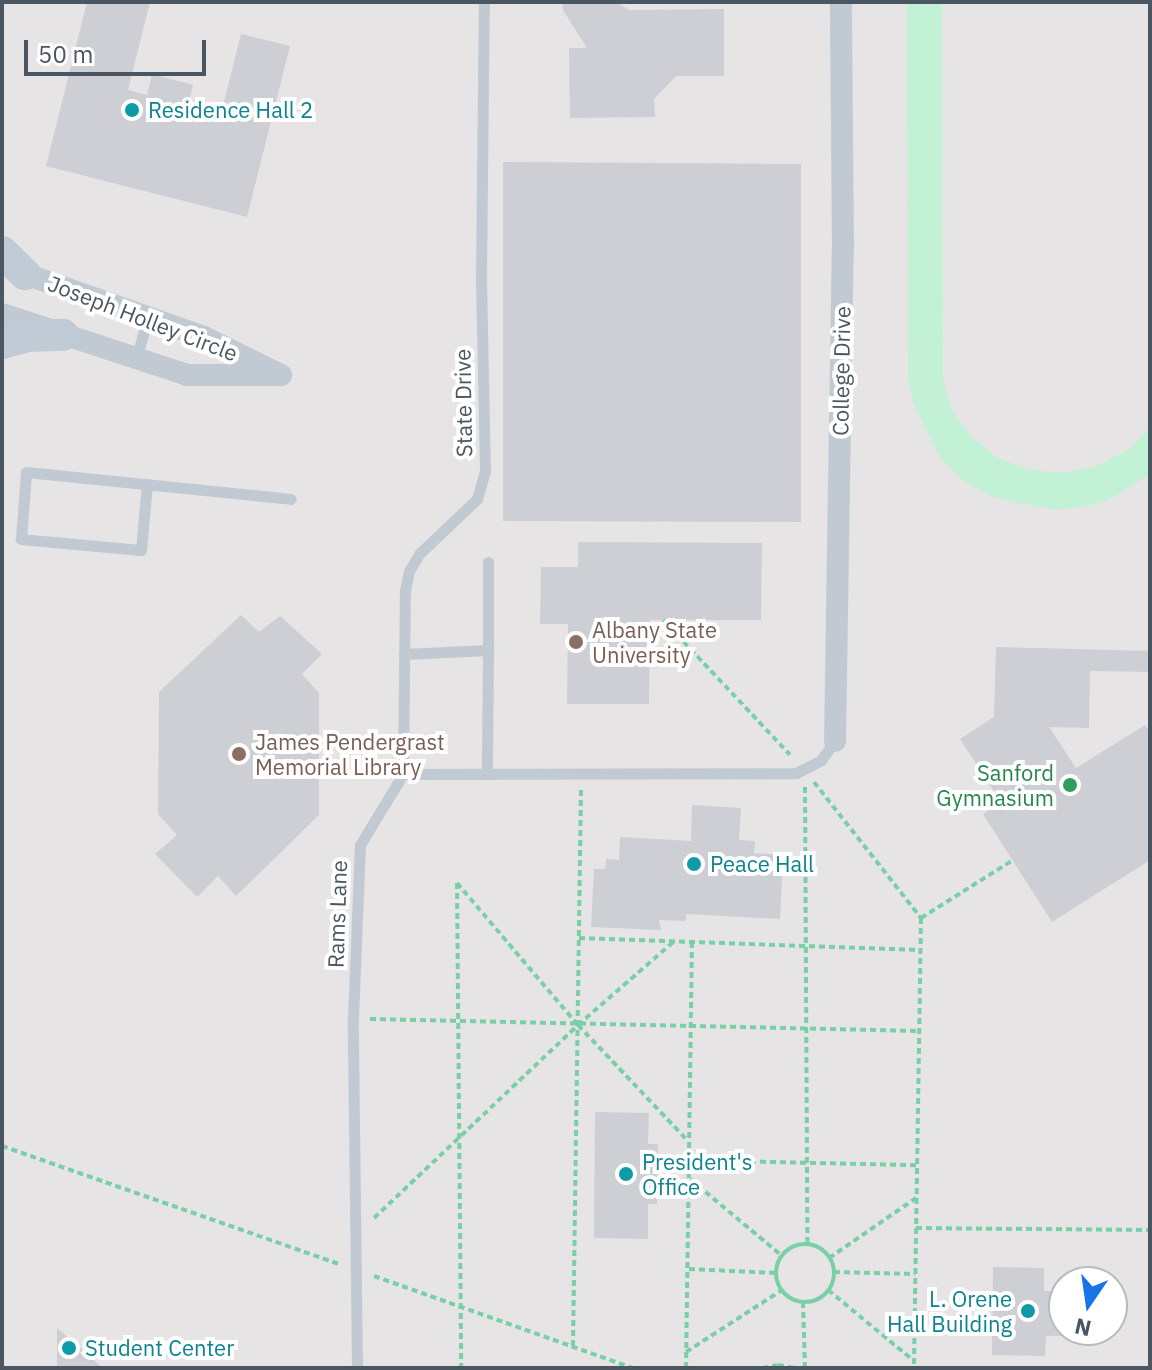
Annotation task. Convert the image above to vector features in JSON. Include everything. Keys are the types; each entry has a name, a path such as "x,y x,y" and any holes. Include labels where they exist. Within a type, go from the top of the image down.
{"main road":[{"path":"2,343 28,336 63,335"}],"street":[{"name":"College Drive","path":"835,741 843,276 841,2"},
{"name":"Joseph Holley Circle","path":"2,314 187,375 281,375 204,337 10,264"}],"lane":[{"name":"State Drive","path":"403,774 405,591 409,571 420,553 477,499 485,471 481,275 484,2"},
{"path":"136,360 148,317"},
{"path":"147,484 141,550 21,539 26,472 147,484 291,499"},
{"path":"487,774 488,562"},
{"path":"404,654 488,650"},
{"path":"403,774 771,774 804,770 821,760 835,741"},
{"name":"Rams Lane","path":"357,1368 353,1018 360,845 403,774"}],"path":[{"path":"663,620 804,770 921,918 914,1368"},
{"path":"804,770 807,1245"},
{"path":"573,1346 581,774"},
{"path":"921,918 1013,860"},
{"path":"461,1368 457,883 578,1025 690,1143"},
{"path":"579,938 920,950"},
{"path":"355,1236 578,1025 673,942"},
{"path":"686,1368 692,942"},
{"path":"353,1018 919,1031"},
{"path":"2,1146 633,1368"},
{"path":"690,1160 917,1165"},
{"path":"690,1179 782,1256"},
{"path":"829,1258 917,1197"},
{"path":"916,1228 1150,1230"},
{"path":"807,1245 820,1248 829,1258 834,1272 828,1290 813,1301 803,1302 794,1300 782,1290 776,1273 782,1256 792,1247 807,1245"},
{"path":"689,1269 776,1273"},
{"path":"834,1272 916,1274"},
{"path":"686,1352 782,1290"},
{"path":"828,1290 914,1361"},
{"path":"803,1302 805,1368"},
{"path":"762,1368 778,1365 795,1368"}],"shaded area":[{"name":"Albany State University","path":"2,2 1150,2 1150,1368 2,1368"}],"green space":[{"path":"907,2 942,2 943,376 951,409 971,436 996,457 1026,469 1061,473 1094,467 1130,449 1150,427 1150,474 1107,501 1052,510 992,497 964,481 939,456 913,403 908,377"}],"building":[{"name":"Residence Hall 2","path":"87,2 150,2 128,90 147,95 152,74 193,85 188,105 221,114 241,34 290,46 247,217 46,166"},
{"path":"562,2 616,2 629,10 724,9 724,76 676,76 654,99 655,117 570,118 569,48 587,48 563,10"},
{"path":"503,162 801,164 801,522 503,521"},
{"path":"578,542 762,543 761,620 650,620 649,704 567,704 568,624 540,624 541,567 578,567"},
{"name":"James Pendergrast Memorial Library","path":"241,615 259,632 280,616 322,654 302,674 319,693 319,815 236,896 218,876 197,897 155,854 177,835 158,814 159,692"},
{"name":"Sanford Gymnasium","path":"996,647 1150,651 1150,672 1090,671 1089,728 1049,727 1076,768 1145,725 1150,732 1150,860 1052,922 983,814 1001,802 960,739 994,717"},
{"name":"Peace Hall","path":"692,805 741,808 739,840 755,841 754,853 783,855 780,919 686,914 686,921 659,920 661,930 591,927 594,869 605,869 606,859 619,860 620,837 691,841"},
{"name":"President's Office","path":"595,1112 649,1113 648,1144 658,1144 657,1204 648,1204 648,1239 594,1238"},
{"name":"L. Orene Hall Building","path":"993,1267 1044,1268 1044,1291 1048,1291 1045,1356 992,1355"},
{"name":"Student Center","path":"57,1328 103,1368 57,1368"}],"place":[{"name":"Residence Hall 2","path":"132,110"},
{"name":"Albany State University","path":"576,642"},
{"name":"James Pendergrast Memorial Library","path":"239,754"},
{"name":"Sanford Gymnasium","path":"1070,785"},
{"name":"Peace Hall","path":"694,864"},
{"name":"President's Office","path":"626,1174"},
{"name":"L. Orene Hall Building","path":"1028,1311"},
{"name":"Student Center","path":"69,1348"}]}
